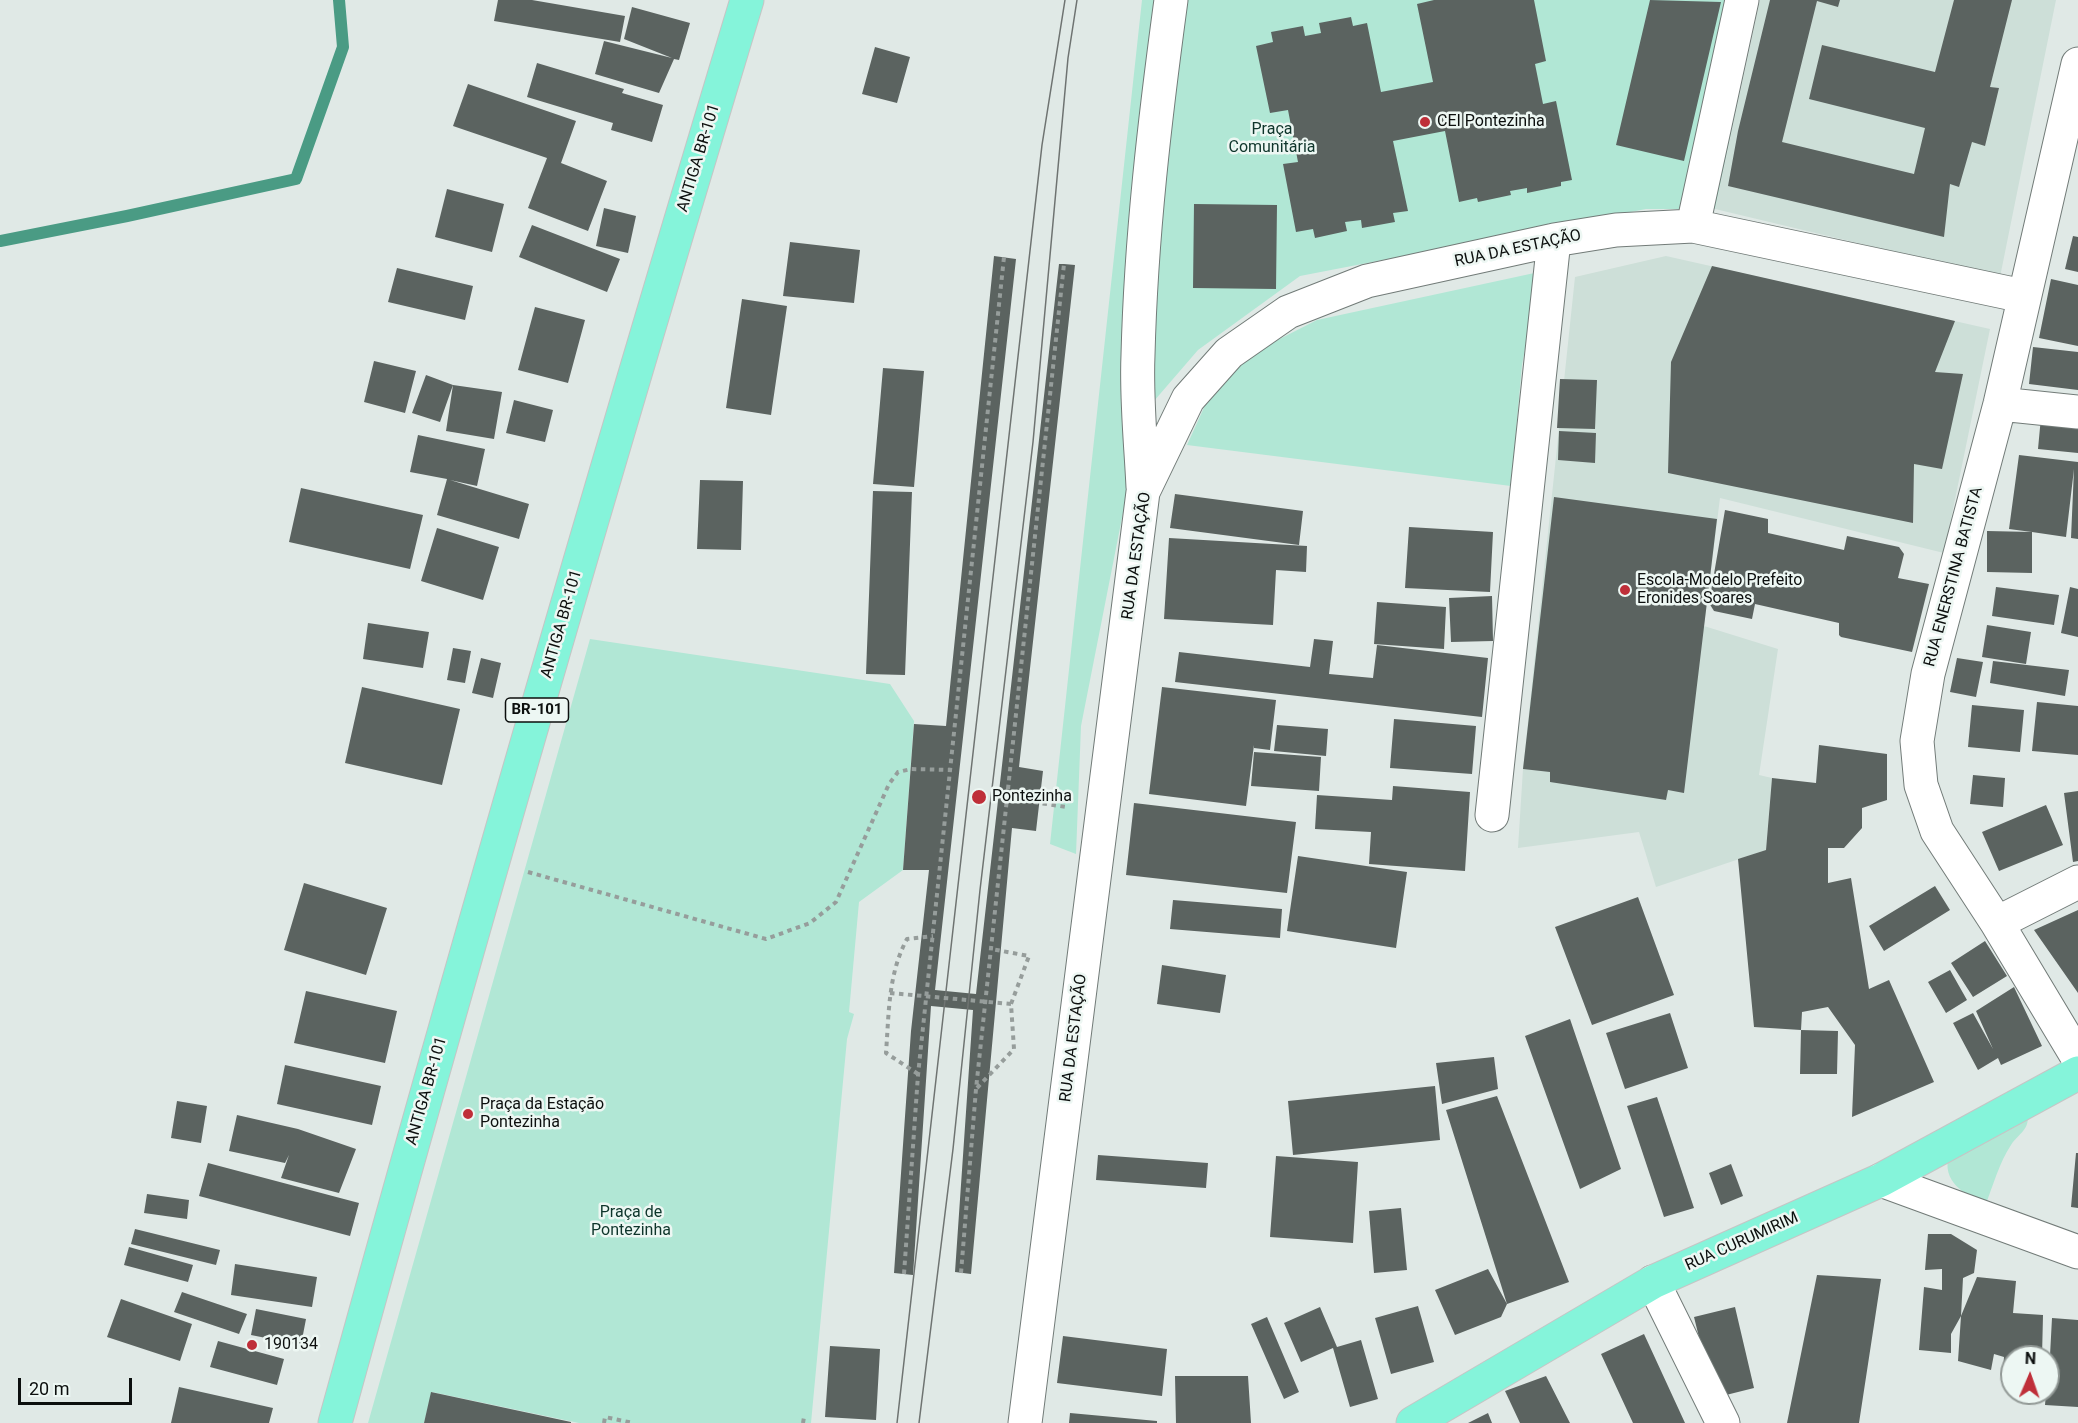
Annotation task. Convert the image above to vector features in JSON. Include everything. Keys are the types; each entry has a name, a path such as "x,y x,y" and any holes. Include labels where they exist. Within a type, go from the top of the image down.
{"main road":[{"name":"ANTIGA BR-101","path":"335,1423 424,1100 635,372 747,0"},
{"name":"RUA CURUMIRIM","path":"1413,1423 1653,1282 1881,1180 2078,1072"}],"street":[{"path":"1143,492 1137,357 1144,229 1171,0"},
{"path":"1693,226 1742,0"},
{"name":"RUA ENERSTINA BATISTA","path":"2078,64 2000,404 1928,674 1917,741 1921,785 1937,831 1997,923 2078,1058"},
{"name":"RUA DA ESTAÇÃO","path":"1026,1423 1143,492 1188,399 1229,353 1288,312 1367,281 1554,240 1616,230 1693,226 2023,296"},
{"path":"1492,815 1554,240"},
{"path":"2000,404 2078,412"},
{"path":"1997,923 2078,882"},
{"path":"1881,1180 2078,1252"},
{"path":"1653,1282 1723,1423"}],"path":[{"path":"904,1274 918,1075 1005,257"},
{"path":"962,1273 976,1089 1064,264"},
{"path":"493,862 766,939 810,923 836,902 890,784 898,772 911,769 951,770"},
{"path":"1007,798 1102,813"},
{"path":"918,1075 886,1053 890,993 897,957 908,939 933,936"},
{"path":"976,1089 1014,1049 1011,1004 1029,956 991,949"},
{"path":"890,993 1011,1004"},
{"path":"604,1423 605,1417 633,1423"},
{"path":"803,1423 804,1417"}],"shaded area":[{"path":"1760,0 2056,0 2000,277 1715,209"},
{"name":"Escola-Modelo Prefeito Eronides Soares","path":"1666,256 1990,329 1944,553 1720,498 1704,626 1778,649 1759,775 1772,778 1766,850 1656,887 1639,832 1518,848 1523,769 1575,277"}],"green space":[{"name":"Praça Comunitária","path":"1142,0 1759,0 1715,209 1646,209 1300,276 1198,350 1154,401 1130,477 1081,726 1076,854 1050,844"},
{"path":"1539,272 1522,365 1511,486 1187,445 1207,401 1252,353 1317,320"},
{"name":"Praça de Pontezinha","path":"590,639 890,684 914,721 903,870 859,902 849,1012 854,1014 847,1039 811,1423 579,1423 432,1392 424,1423 368,1423"},
{"path":"2027,1113 2026,1127 2007,1152 1985,1206 1956,1186 1948,1173 1949,1154"}],"building":[{"path":"498,0 532,0 625,16 620,42 494,21"},
{"name":"CEI Pontezinha","path":"1434,0 1534,0 1546,61 1535,64 1543,104 1556,101 1572,180 1561,182 1561,186 1527,193 1527,188 1510,191 1511,195 1478,202 1477,198 1459,202 1445,131 1393,141 1408,211 1393,213 1395,222 1362,228 1361,220 1345,222 1347,231 1315,238 1313,229 1296,232 1283,164 1298,162 1288,110 1270,113 1256,46 1273,42 1271,32 1303,26 1305,36 1321,33 1319,23 1351,17 1353,26 1367,23 1381,92 1433,82 1417,4"},
{"path":"1650,0 1721,2 1684,161 1616,145"},
{"path":"1770,0 1840,0 1838,7 1817,1 1782,142 1914,174 1925,128 1809,99 1822,45 1935,72 1954,0 2012,0 1990,87 1999,88 1985,146 1972,142 1959,187 1950,184 1944,237 1728,186 1738,131"},
{"path":"632,7 690,23 679,60 674,59 659,93 595,74 604,41 672,58 624,39"},
{"path":"875,47 910,57 897,103 862,94"},
{"path":"537,63 624,89 622,93 663,105 652,142 611,130 613,123 527,97"},
{"path":"468,84 576,121 561,163 607,181 588,231 528,208 547,158 453,126"},
{"path":"447,189 504,204 492,252 435,237"},
{"name":"Praça Comunitária","path":"1194,204 1277,205 1276,289 1193,288"},
{"path":"604,208 636,216 628,253 596,246"},
{"path":"532,225 620,259 607,292 519,257"},
{"path":"2073,236 2078,237 2078,272 2065,269"},
{"path":"790,242 860,250 854,303 783,296"},
{"name":"Pontezinha","path":"994,256 1016,259 935,990 976,994 1059,264 1064,264 1075,265 1019,767 1043,771 1036,831 1012,828 971,1274 955,1272 973,1010 931,1006 913,1275 894,1273 911,1031 929,870 903,870 914,724 946,726"},
{"path":"1712,266 1955,321 1935,372 1963,374 1942,469 1914,464 1913,523 1668,473 1671,362"},
{"path":"397,268 473,286 465,320 388,302"},
{"path":"2051,279 2078,285 2078,346 2039,338"},
{"path":"742,299 787,306 771,415 726,408"},
{"path":"535,307 585,320 568,383 518,370"},
{"path":"2033,347 2078,352 2078,390 2029,384"},
{"path":"374,361 416,371 405,413 364,402"},
{"path":"883,368 924,371 914,487 873,484"},
{"path":"426,375 453,385 440,422 412,413"},
{"path":"1560,379 1597,380 1595,429 1557,428"},
{"path":"453,385 502,392 494,439 446,431"},
{"path":"514,400 553,410 545,442 506,433"},
{"path":"2041,417 2078,421 2078,453 2038,449"},
{"path":"1559,431 1596,433 1595,463 1558,460"},
{"path":"418,435 485,449 477,486 450,480 529,504 519,539 437,515 447,479 410,472"},
{"path":"2019,455 2078,462 2078,539 2071,538 2074,469 2066,537 2009,529"},
{"path":"700,480 743,481 741,550 697,549"},
{"path":"301,488 423,515 410,569 289,542"},
{"path":"873,491 912,492 905,675 866,674"},
{"path":"1175,494 1303,511 1299,545 1170,528"},
{"path":"1554,497 1717,519 1684,793 1668,790 1666,800 1550,782 1550,772 1523,769"},
{"path":"1725,510 1768,519 1768,533 1844,550 1847,536 1899,547 1904,554 1898,578 1929,584 1912,652 1841,637 1839,623 1755,604 1752,619 1714,611 1709,603"},
{"path":"1409,527 1493,532 1490,592 1405,588"},
{"path":"437,528 499,547 483,600 421,581"},
{"path":"1987,531 2032,532 2032,573 1987,572"},
{"path":"1169,538 1307,546 1306,572 1276,570 1273,625 1164,619"},
{"path":"1996,587 2059,595 2054,625 1992,616"},
{"path":"2070,587 2078,589 2078,637 2061,633"},
{"path":"1492,596 1493,641 1451,642 1449,598"},
{"path":"1377,602 1446,607 1444,649 1374,644"},
{"path":"368,623 429,632 423,668 363,659"},
{"path":"1987,625 2031,632 2026,664 1982,657"},
{"path":"1314,639 1333,641 1329,674 1373,678 1377,645 1488,658 1482,717 1175,682 1179,652 1310,667"},
{"path":"453,648 471,651 465,683 447,680"},
{"path":"481,658 501,663 493,698 472,693"},
{"path":"1957,658 1983,662 1976,697 1950,692"},
{"path":"1993,661 2069,670 2065,696 1990,683"},
{"path":"362,687 460,709 442,785 345,763"},
{"path":"1162,687 1276,700 1270,750 1254,748 1254,745 1246,806 1149,794"},
{"path":"2037,702 2078,706 2078,755 2032,751"},
{"path":"1972,705 2024,710 2020,752 1968,747"},
{"path":"1394,719 1476,726 1472,774 1390,768"},
{"path":"1277,725 1328,729 1326,756 1274,751"},
{"path":"1819,745 1887,754 1887,800 1862,808 1862,828 1844,848 1828,848 1828,883 1851,878 1869,989 1889,980 1934,1082 1852,1117 1855,1045 1828,1007 1802,1012 1801,1030 1754,1027 1738,859 1766,850 1772,778 1816,783"},
{"path":"1254,752 1321,757 1319,791 1251,786"},
{"path":"1973,775 2005,778 2003,807 1970,804"},
{"path":"1393,786 1470,792 1465,871 1369,864 1371,832 1315,829 1317,795 1392,800"},
{"path":"2078,791 2078,861 2073,862 2064,793"},
{"path":"1134,803 1296,822 1287,893 1126,875"},
{"path":"2046,805 2063,845 1999,871 1982,832"},
{"path":"1298,856 1407,872 1396,948 1287,931"},
{"path":"304,883 387,908 366,975 284,950"},
{"path":"1935,886 1950,910 1884,951 1869,926"},
{"path":"1638,897 1674,995 1592,1025 1555,927"},
{"path":"1173,900 1282,909 1280,938 1170,929"},
{"path":"2078,910 2078,993 2034,930"},
{"path":"1985,941 2007,976 1973,997 1951,963"},
{"path":"1162,965 1226,975 1220,1013 1157,1004"},
{"path":"1950,970 1967,1000 1946,1013 1928,982"},
{"path":"2014,987 2042,1046 2001,1065 1998,1058 1978,1070 1953,1023 1973,1013 1993,1049 1976,1011"},
{"path":"306,991 397,1011 385,1063 294,1043"},
{"path":"1670,1013 1688,1068 1625,1089 1606,1033"},
{"path":"1570,1019 1621,1169 1580,1189 1525,1036"},
{"path":"1801,1030 1838,1031 1837,1074 1800,1074"},
{"path":"1494,1057 1498,1089 1442,1104 1436,1063"},
{"path":"285,1065 381,1086 372,1125 277,1104"},
{"path":"1435,1086 1440,1140 1293,1155 1288,1101"},
{"path":"1497,1096 1569,1282 1507,1304 1446,1110"},
{"path":"1657,1097 1694,1208 1664,1217 1627,1106"},
{"path":"177,1101 207,1106 201,1143 171,1138"},
{"path":"237,1115 298,1129 356,1149 339,1193 281,1178 289,1155 285,1163 229,1151"},
{"path":"2076,1153 2078,1153 2078,1208 2071,1207"},
{"path":"1098,1155 1208,1163 1206,1188 1096,1180"},
{"path":"1276,1156 1358,1162 1353,1243 1270,1237"},
{"path":"208,1163 359,1203 350,1236 199,1196"},
{"path":"1731,1164 1743,1196 1721,1205 1709,1173"},
{"path":"147,1194 189,1200 187,1219 144,1213"},
{"path":"1401,1208 1407,1270 1374,1273 1369,1211"},
{"path":"135,1229 220,1250 216,1265 131,1244"},
{"path":"1928,1234 1951,1234 1977,1250 1974,1273 1963,1278 1961,1316 1951,1334 1951,1353 1919,1350 1924,1287 1942,1290 1942,1269 1925,1270"},
{"path":"129,1247 193,1265 188,1282 124,1265"},
{"path":"235,1264 317,1277 312,1307 231,1295"},
{"path":"1488,1269 1507,1304 1501,1317 1455,1335 1435,1290"},
{"path":"1817,1275 1881,1279 1859,1423 1787,1423"},
{"path":"1977,1277 2016,1281 2013,1313 2043,1315 2042,1345 2000,1345 2000,1356 1994,1354 1991,1370 1958,1361 1961,1316"},
{"path":"182,1292 247,1314 239,1334 174,1312"},
{"path":"121,1299 192,1324 180,1361 107,1337"},
{"path":"1418,1306 1434,1362 1391,1374 1375,1318"},
{"path":"1320,1307 1337,1347 1361,1340 1378,1399 1350,1407 1333,1348 1301,1362 1284,1323"},
{"path":"1735,1307 1754,1388 1714,1398 1694,1317"},
{"path":"256,1309 306,1319 301,1345 251,1335"},
{"path":"1267,1317 1299,1392 1284,1399 1251,1324"},
{"path":"2052,1318 2078,1320 2078,1407 2045,1405 2060,1405 2060,1345 2051,1345"},
{"path":"1644,1334 1685,1423 1633,1423 1601,1354"},
{"path":"1063,1336 1167,1349 1162,1396 1057,1383"},
{"path":"218,1341 284,1359 277,1385 210,1367"},
{"path":"830,1346 880,1349 876,1420 825,1417"},
{"path":"1175,1376 1248,1376 1251,1423 1176,1423"},
{"path":"1546,1376 1570,1423 1520,1423 1505,1391"},
{"path":"179,1387 273,1408 269,1423 171,1423"},
{"path":"431,1392 571,1422 571,1423 424,1423"},
{"path":"1070,1413 1157,1421 1157,1423 1069,1423"},
{"path":"1488,1413 1492,1423 1468,1423"}],"waterway":[{"path":"0,241 296,179 343,47 339,0"}],"tram line":[{"path":"897,1423 1042,145 1065,0"},
{"path":"919,1423 953,1149 980,890 1033,442 1068,58 1077,0"}],"place":[{"name":"CEI Pontezinha","path":"1425,122"},
{"name":"Escola-Modelo Prefeito Eronides Soares","path":"1625,590"},
{"name":"Pontezinha","path":"979,797"},
{"name":"Praça da Estação Pontezinha","path":"468,1114"},
{"name":"190134","path":"252,1345"}]}
